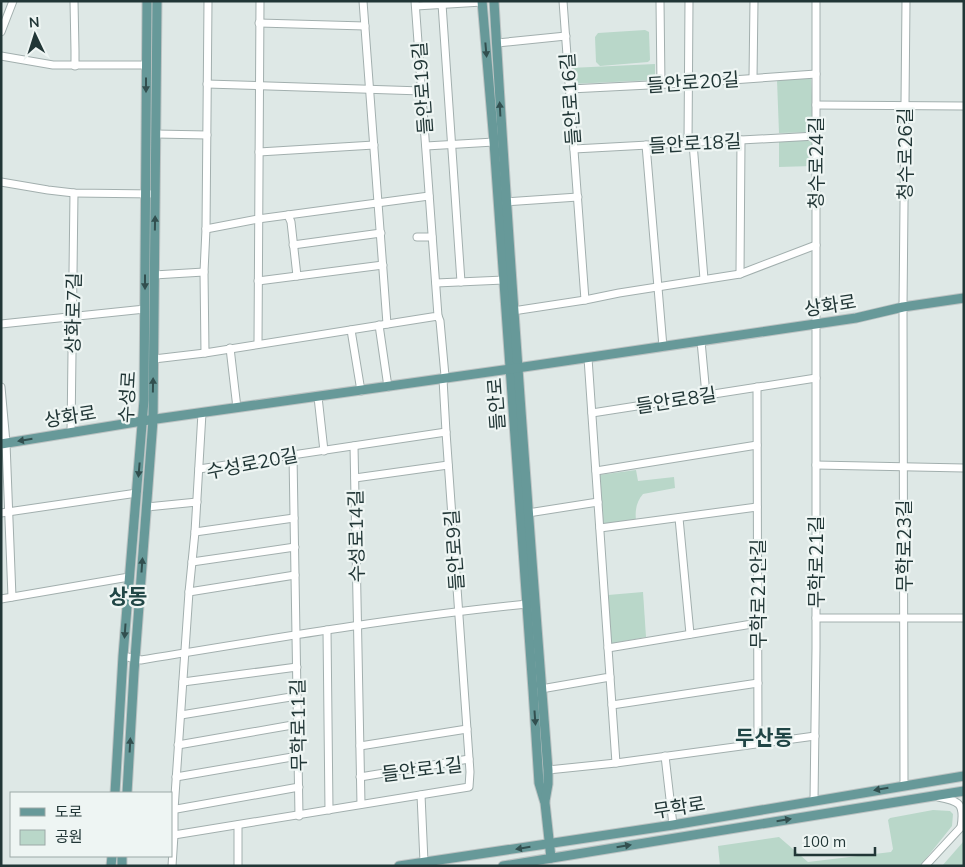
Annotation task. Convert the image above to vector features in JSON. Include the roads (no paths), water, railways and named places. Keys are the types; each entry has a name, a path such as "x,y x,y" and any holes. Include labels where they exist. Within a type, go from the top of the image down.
{"main road":[{"name":"수성로","path":"115,792 123,656 144,400 147,1"},
{"name":"수성로","path":"127,792 153,420 157,1"},
{"name":"들안로","path":"482,1 504,280 528,513 548,770 545,803"},
{"name":"들안로","path":"494,1 513,311 514,369 527,604 539,783 545,803 551,858"},
{"name":"상화로","path":"3,443 142,421 514,369 856,318 903,307 964,298"},
{"name":"무학로","path":"400,866 673,825 964,776"},
{"name":"무학로","path":"503,866 964,792"}],"street":[{"path":"1,32 13,1"},
{"path":"74,1 75,66"},
{"path":"205,352 204,272 208,1"},
{"path":"258,344 260,1"},
{"path":"363,1 387,324"},
{"name":"들안로19길","path":"438,316 415,4 482,1"},
{"name":"들안로16길","path":"563,1 585,300"},
{"path":"660,1 661,84"},
{"path":"690,1 689,83 691,143 704,279"},
{"path":"753,78 754,1"},
{"name":"청수로24길","path":"816,1 816,324"},
{"name":"청수로26길","path":"903,307 906,1"},
{"path":"442,4 461,282"},
{"path":"260,23 365,26"},
{"path":"497,42 566,36"},
{"path":"1,56 53,65 147,65"},
{"name":"들안로20길","path":"570,89 816,74"},
{"path":"207,84 422,91"},
{"path":"816,105 964,106"},
{"path":"156,134 207,135"},
{"name":"들안로18길","path":"574,149 816,136"},
{"path":"740,274 741,140"},
{"path":"426,146 494,142"},
{"path":"259,152 374,145"},
{"path":"646,145 663,347"},
{"path":"1,182 74,193 155,194"},
{"name":"상화로7길","path":"71,433 74,193"},
{"path":"206,229 258,219 429,196"},
{"path":"506,202 578,197"},
{"path":"288,215 297,276"},
{"path":"293,245 381,234"},
{"path":"417,237 432,237"},
{"path":"513,311 740,274 816,245"},
{"path":"258,281 383,265"},
{"path":"154,274 204,272"},
{"path":"436,283 504,280"},
{"name":"무학로23길","path":"903,307 904,785"},
{"path":"1,324 145,309"},
{"path":"355,478 448,465 443,379 445,376 438,316"},
{"name":"수성로","path":"154,359 438,316"},
{"name":"무학로21길","path":"814,801 816,324"},
{"path":"379,325 388,387"},
{"path":"351,330 361,391"},
{"path":"701,341 706,395"},
{"path":"230,348 237,408"},
{"path":"588,358 616,763"},
{"name":"들안로8길","path":"592,413 816,378"},
{"path":"1,387 5,512 12,597"},
{"name":"무학로21안길","path":"757,387 758,743"},
{"name":"수성로20길","path":"318,397 324,451"},
{"path":"199,469 202,413"},
{"name":"수성로20길","path":"146,507 197,502 199,469 446,432"},
{"path":"596,471 757,445"},
{"name":"수성로14길","path":"354,446 358,626"},
{"path":"293,455 296,634"},
{"name":"들안로9길","path":"448,465 469,759"},
{"path":"816,465 964,468"},
{"path":"5,512 137,493"},
{"path":"172,866 173,810 197,502"},
{"path":"528,513 598,502"},
{"path":"600,528 757,507"},
{"path":"195,532 294,518"},
{"path":"680,518 690,634"},
{"path":"192,562 295,546"},
{"path":"189,592 295,575"},
{"path":"1,599 129,577"},
{"path":"123,656 141,660 296,634 458,611 527,604"},
{"path":"816,618 964,618"},
{"path":"608,648 758,623"},
{"path":"358,626 361,804"},
{"name":"무학로11길","path":"327,630 329,810"},
{"name":"무학로11길","path":"296,634 299,816"},
{"path":"183,682 297,668"},
{"path":"541,689 610,677"},
{"path":"612,704 758,682"},
{"path":"181,714 297,696"},
{"path":"178,745 298,724"},
{"path":"360,746 467,729"},
{"path":"548,770 616,763 815,736"},
{"path":"176,776 298,756"},
{"path":"665,756 673,825"},
{"name":"들안로1길","path":"360,777 469,759 469,787 421,795"},
{"path":"173,810 299,787"},
{"path":"174,835 421,795 424,862"},
{"path":"925,866 963,825 964,815 958,802 930,796"},
{"path":"238,825 238,866"}],"district":[{"name":"상동","path":"128,596"},
{"name":"두산동","path":"764,737"}]}
